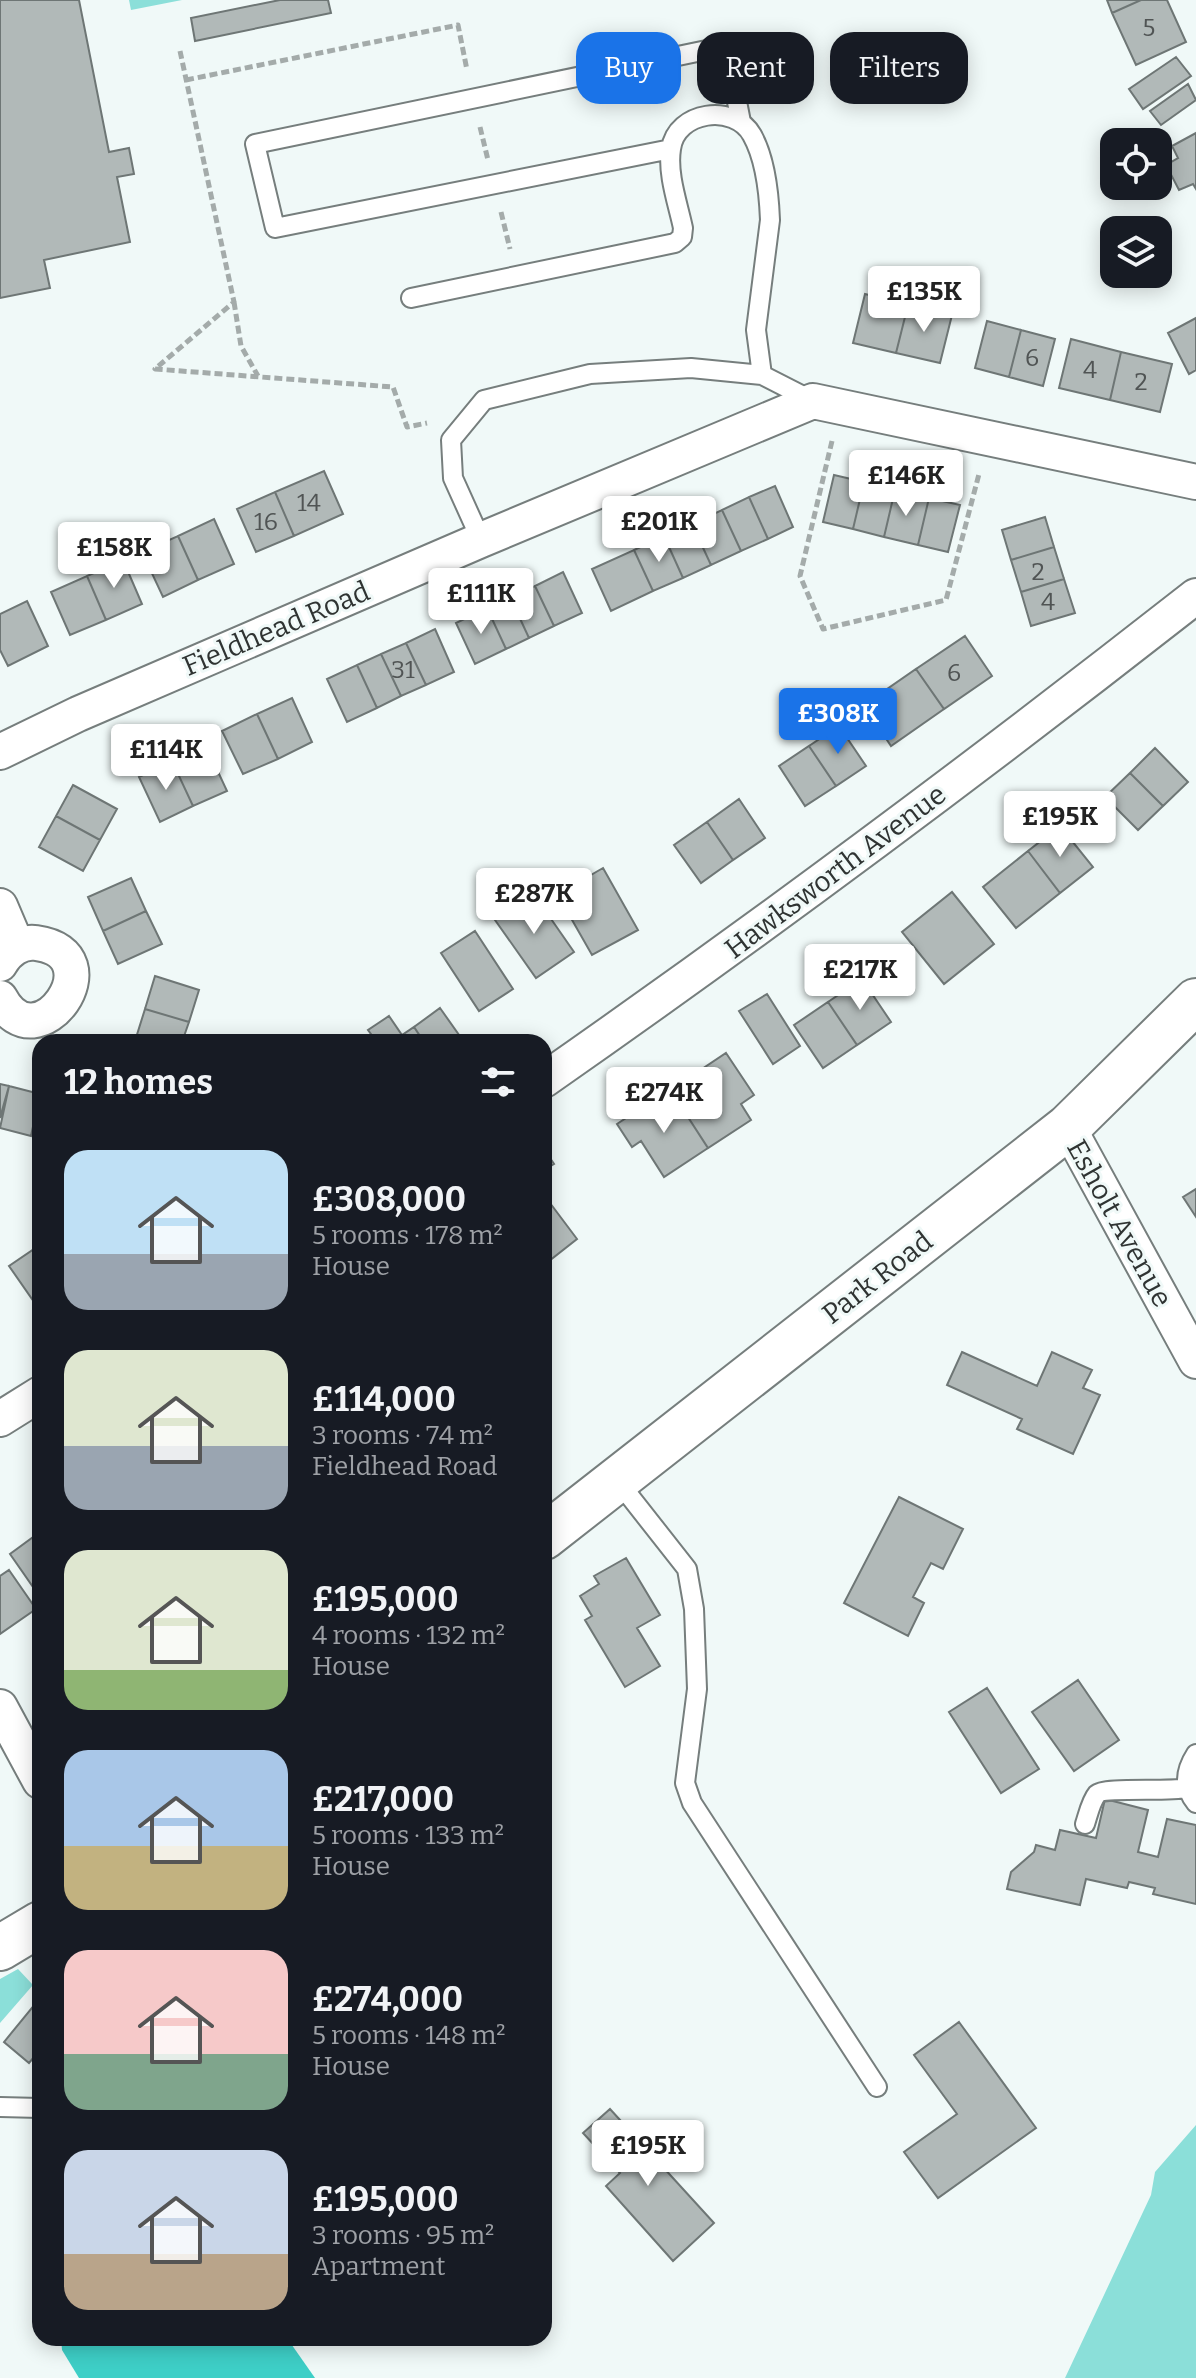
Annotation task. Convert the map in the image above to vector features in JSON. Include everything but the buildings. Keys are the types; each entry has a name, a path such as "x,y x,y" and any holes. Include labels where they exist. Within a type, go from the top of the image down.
{"main road":[{"name":"Park Road","path":"552,1531 1068,1127 1196,1001"},
{"path":"0,1948 32,1929"}],"street":[{"path":"827,404 1196,482"},
{"name":"Fieldhead Road","path":"0,752 78,714 481,540 827,404"},
{"name":"Hawksworth Avenue","path":"552,1074 725,953 1060,703 1196,596"},
{"path":"0,906 9,955 39,944 59,952 69,967 72,980 68,997 53,1014 41,1018 16,1014 0,998"},
{"name":"Esholt Avenue","path":"1068,1127 1196,1361"},
{"path":"0,1419 32,1399"},
{"path":"0,1707 32,1766"}],"lane":[{"path":"671,149 275,228 255,144 726,46 741,122 755,144 769,204 756,330 762,375"},
{"path":"411,298 675,243 682,237 683,228 671,149 674,136 685,123 702,116 723,115 741,122"},
{"path":"481,540 453,478 451,440 467,416 484,400 590,374 691,368 762,375 827,404"},
{"path":"617,1480 687,1569 694,1609 697,1689 685,1783 692,1803 877,2087"},
{"path":"1085,1824 1097,1794 1106,1789 1191,1795 1187,1773 1196,1754"},
{"path":"0,2107 32,2108"}],"path":[{"path":"186,80 458,25 473,100 517,277"},
{"path":"180,51 241,346 259,377"},
{"path":"234,302 155,369 393,387 407,427 467,416"},
{"path":"827,404 800,576 823,629 946,600 988,438"}],"shaded area":[{"path":"129,0 182,0 131,10"},
{"path":"18,1969 32,1986 0,2023 0,1979"},
{"path":"1196,2125 1196,2378 1065,2378 1151,2195 1155,2172"},
{"path":"62,2346 293,2346 315,2378 79,2378"}]}
